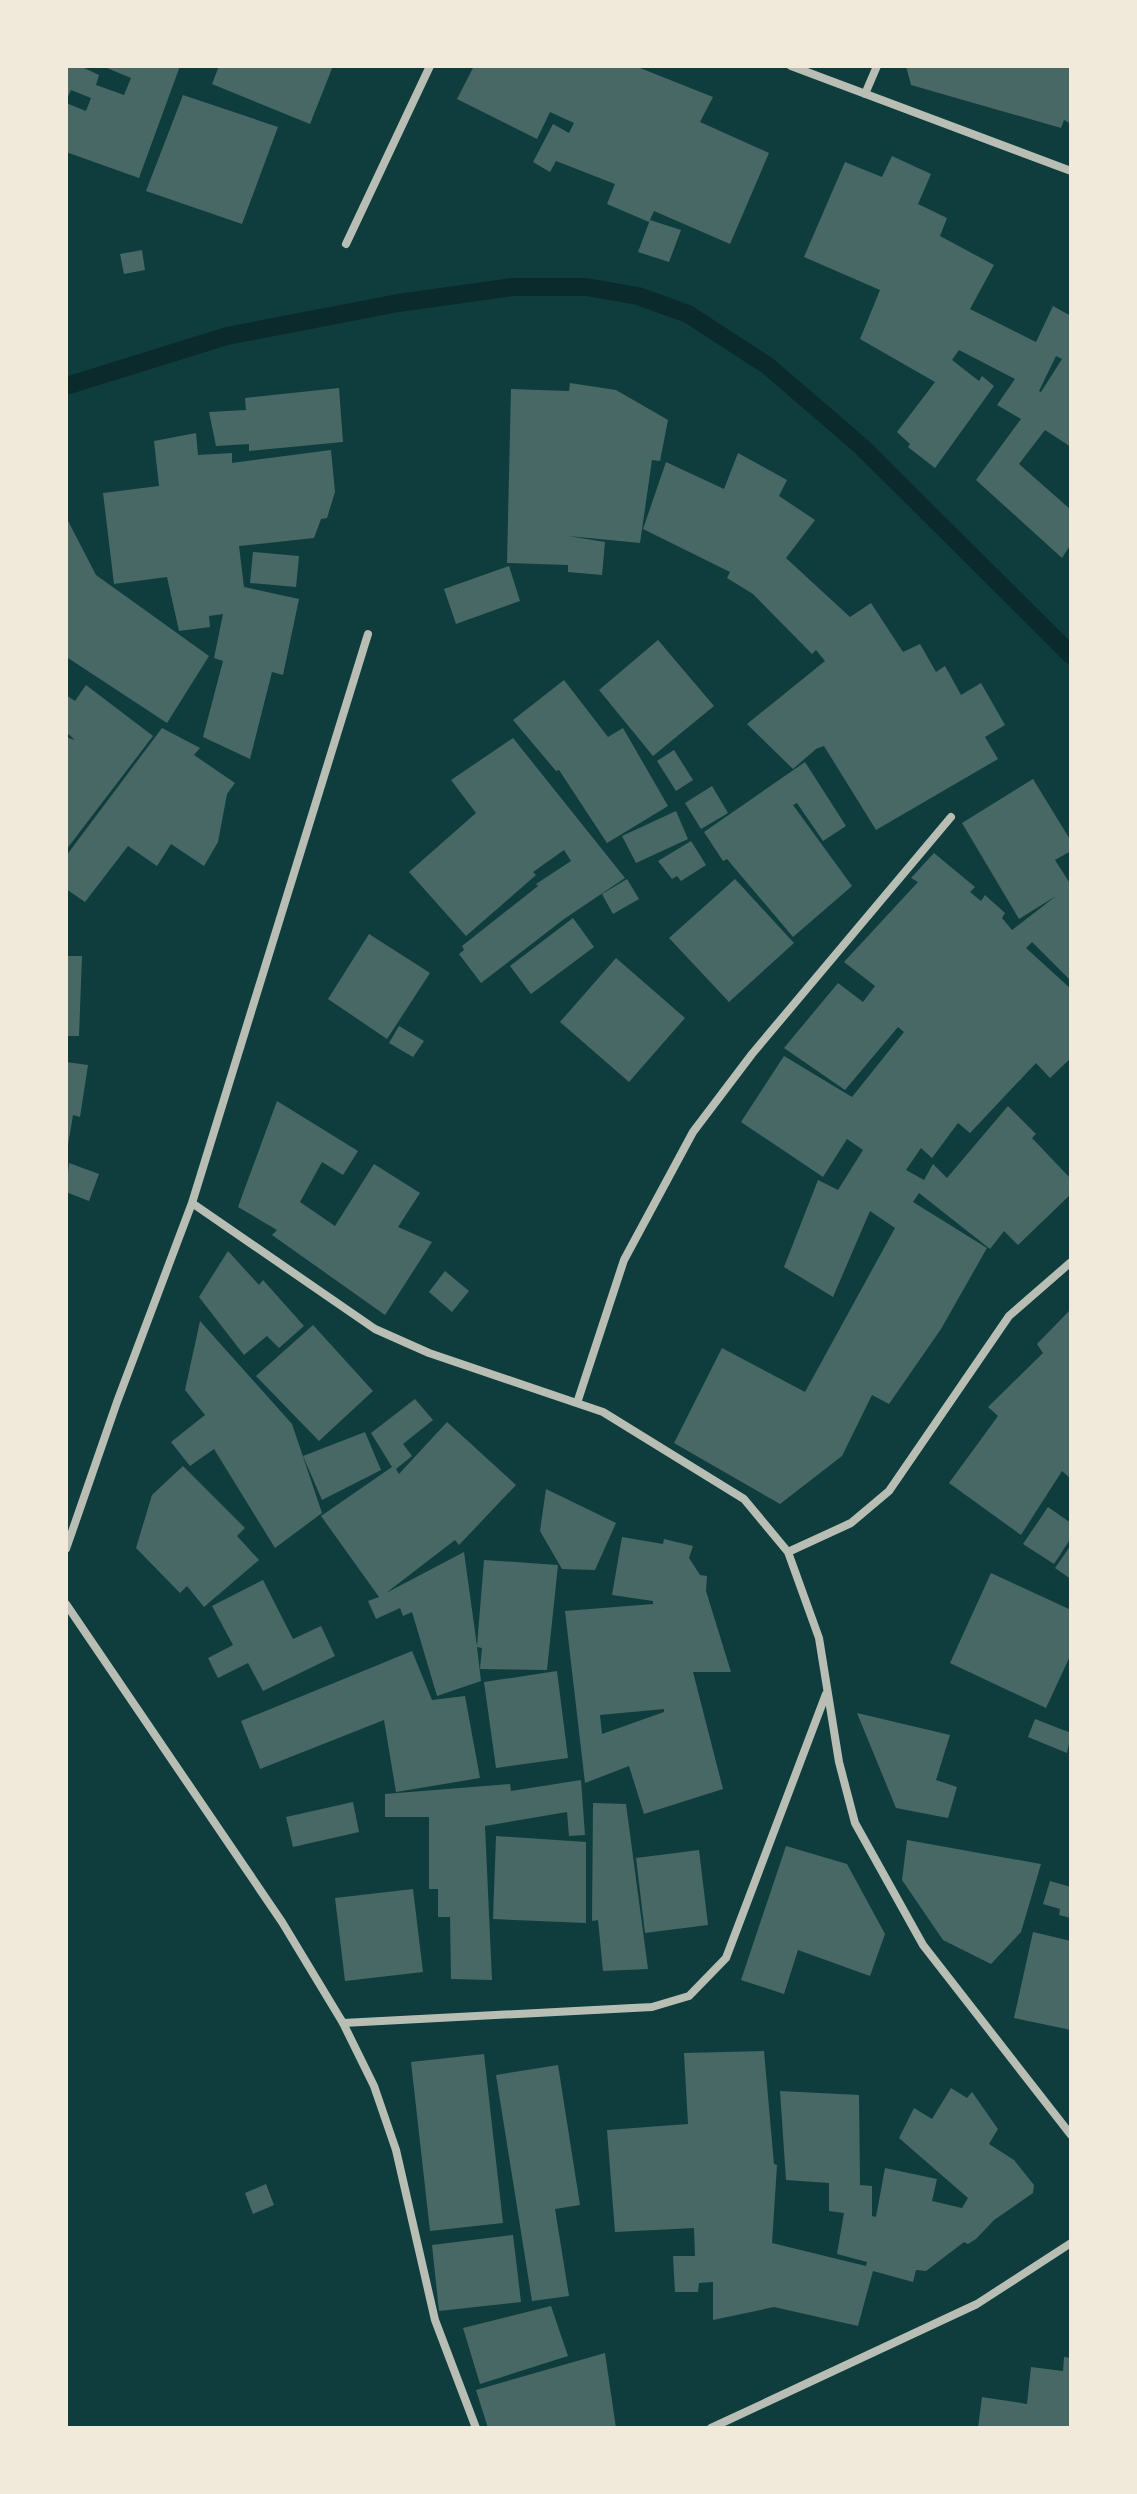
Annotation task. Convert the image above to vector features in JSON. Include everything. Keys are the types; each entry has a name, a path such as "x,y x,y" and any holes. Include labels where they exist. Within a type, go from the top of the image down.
{"street":[{"path":"346,244 430,66"},
{"path":"791,66 1071,171"},
{"path":"865,94 877,66"},
{"path":"66,1549 192,1203 368,634"},
{"path":"577,1403 624,1260 693,1132 752,1054 951,817"},
{"path":"192,1203 375,1329 429,1353 603,1412 744,1499 788,1552 819,1638 826,1693 855,1823 923,1945 1071,2135"},
{"path":"788,1552 851,1523 889,1491 1009,1316 1071,1262"},
{"path":"66,1604 282,1922 343,2023 374,2086 391,2137 435,2320 476,2428"},
{"path":"343,2023 652,2007 689,1996 726,1958 826,1693"},
{"path":"711,2428 977,2304 1071,2243"}],"building":[{"path":"66,66 80,66 99,75 96,85 124,95 131,78 102,66 180,66 139,178 66,152 66,103 86,111 91,98 71,90 66,101"},
{"path":"219,66 333,66 310,124 212,84"},
{"path":"474,66 635,66 713,97 700,122 769,153 730,244 654,211 649,222 607,204 615,184 556,161 550,172 533,162 553,124 569,133 574,123 550,112 537,139 457,99"},
{"path":"906,66 1071,66 1071,124 1064,120 1061,128 911,85"},
{"path":"183,95 278,127 242,224 146,191"},
{"path":"892,156 931,174 918,204 947,218 940,236 994,265 970,309 1036,342 1053,306 1071,316 1071,447 1045,430 1019,464 1071,510 1071,544 1062,558 976,480 1021,419 997,405 1015,379 959,350 952,360 979,381 982,376 994,386 935,468 908,447 910,444 897,432 935,382 860,339 880,290 804,257 845,162 882,177","holes":["1056,356 1062,359 1041,392 1039,391"]},
{"path":"650,220 681,230 669,262 638,252"},
{"path":"142,250 145,270 124,274 120,254"},
{"path":"570,383 616,390 668,420 660,461 652,460 640,543 568,536 605,542 602,575 568,572 568,565 507,563 511,389 569,391"},
{"path":"339,388 343,442 249,451 249,444 216,446 209,412 246,410 245,398"},
{"path":"196,433 198,455 232,453 232,463 331,450 335,492 327,518 321,519 314,538 239,546 244,587 299,599 283,675 272,672 250,759 203,737 223,661 214,658 223,614 209,616 210,627 179,631 167,577 114,584 103,493 159,486 154,441"},
{"path":"738,453 787,480 779,496 815,520 786,558 850,617 871,603 903,652 920,644 936,672 945,666 961,695 981,683 1005,725 985,737 998,759 876,830 824,746 793,769 747,724 825,661 816,650 812,654 753,594 727,578 730,572 643,529 666,462 724,489"},
{"path":"66,517 96,575 209,656 167,723 68,658 66,662"},
{"path":"253,552 299,556 296,587 250,583"},
{"path":"509,566 520,601 456,624 444,589"},
{"path":"658,640 714,706 653,756 599,690"},
{"path":"564,680 608,737 623,728 668,806 607,843 559,770 556,771 513,720"},
{"path":"86,685 153,736 66,850 66,737 75,740 66,732 66,695 75,701"},
{"path":"162,728 200,748 194,755 235,783 227,794 218,842 204,866 171,844 157,866 128,846 85,902 66,889 66,856"},
{"path":"513,738 625,878 564,919 481,983 459,954 464,950 462,946 538,886 536,884 571,861 564,850 533,872 536,875 466,936 409,872 476,813 451,780"},
{"path":"674,750 693,780 676,791 657,761"},
{"path":"805,762 846,826 823,841 797,803 793,805 852,886 793,937 727,859 723,861 704,832"},
{"path":"1033,779 1071,841 1071,851 1055,860 1071,885 1071,981 1032,942 1026,948 1071,989 1071,1058 1050,1078 1036,1063 970,1133 958,1123 932,1158 921,1148 906,1170 924,1180 933,1164 947,1178 1008,1106 1036,1134 1032,1138 1071,1179 1071,1194 1018,1245 1004,1231 990,1249 919,1193 913,1202 987,1248 941,1329 889,1404 872,1395 842,1456 780,1504 674,1443 722,1348 805,1392 895,1228 870,1211 833,1297 784,1267 818,1180 838,1190 863,1150 847,1139 823,1177 741,1122 784,1056 852,1097 904,1032 898,1027 845,1090 784,1048 838,983 863,1002 875,986 844,962 918,882 911,878 934,853 975,887 970,892 981,901 985,895 1005,913 1002,918 1012,930 1056,896 1019,919 962,823"},
{"path":"712,786 728,813 701,829 685,803"},
{"path":"676,811 688,839 636,863 622,836"},
{"path":"691,841 706,865 681,881 677,876 672,879 658,861"},
{"path":"627,879 639,899 613,914 602,894"},
{"path":"735,879 794,943 729,1002 669,938"},
{"path":"573,918 594,947 531,994 510,966"},
{"path":"369,934 430,973 387,1039 328,999"},
{"path":"66,956 82,956 79,1036 66,1036"},
{"path":"616,958 685,1018 629,1082 560,1022"},
{"path":"399,1026 424,1041 413,1057 389,1043"},
{"path":"66,1062 88,1065 80,1117 73,1115 68,1145"},
{"path":"277,1101 358,1151 343,1175 322,1162 300,1202 335,1226 374,1164 420,1193 398,1227 432,1242 385,1315 272,1235 277,1230 238,1207"},
{"path":"69,1163 99,1174 89,1201 66,1192"},
{"path":"228,1251 259,1285 263,1280 304,1326 279,1348 267,1336 244,1355 199,1297"},
{"path":"445,1271 469,1291 452,1312 429,1292"},
{"path":"1071,1309 1071,1479 1062,1471 1021,1535 949,1483 998,1416 988,1407 1043,1353 1037,1344"},
{"path":"200,1321 292,1424 322,1513 275,1548 214,1449 190,1466 171,1442 205,1415 185,1390"},
{"path":"313,1325 373,1391 319,1441 256,1376"},
{"path":"415,1399 433,1420 403,1444 412,1456 396,1469 399,1474 447,1422 516,1485 459,1545 455,1540 386,1593 464,1552 477,1646 484,1560 558,1565 547,1670 480,1669 482,1648 477,1647 481,1681 437,1696 412,1612 403,1616 400,1608 376,1619 368,1601 379,1597 321,1516 392,1467 371,1433"},
{"path":"365,1432 381,1470 322,1500 303,1456"},
{"path":"183,1466 245,1528 237,1536 259,1560 204,1607 187,1586 180,1593 136,1548 152,1495"},
{"path":"546,1489 616,1523 595,1570 562,1569 540,1531"},
{"path":"1048,1507 1071,1523 1071,1538 1054,1564 1023,1544"},
{"path":"622,1537 663,1544 664,1539 693,1546 689,1558 700,1575 707,1576 706,1591 731,1672 693,1672 723,1789 644,1814 629,1766 585,1783 565,1611 653,1604 653,1601 612,1595","holes":["664,1709 664,1712 602,1734 600,1715"]},
{"path":"1071,1545 1071,1579 1055,1568"},
{"path":"991,1573 1071,1610 1071,1654 1046,1708 950,1663"},
{"path":"263,1580 293,1639 321,1626 335,1656 263,1691 248,1663 218,1678 208,1658 233,1645 212,1606"},
{"path":"412,1651 432,1700 465,1696 480,1778 396,1792 384,1720 260,1769 241,1721"},
{"path":"557,1671 568,1758 496,1768 484,1682"},
{"path":"857,1713 950,1735 936,1780 957,1787 948,1818 896,1808"},
{"path":"1035,1719 1071,1733 1067,1753 1028,1737"},
{"path":"581,1780 585,1835 569,1836 567,1812 485,1826 492,1980 451,1979 450,1917 438,1917 438,1889 429,1889 429,1817 385,1817 385,1794 510,1784 511,1791"},
{"path":"353,1802 359,1832 293,1847 286,1817"},
{"path":"593,1803 626,1804 648,1969 603,1971 598,1920 592,1921"},
{"path":"496,1836 586,1842 586,1923 493,1919"},
{"path":"907,1840 1041,1864 1021,1932 991,1964 943,1940 902,1880"},
{"path":"786,1846 847,1864 885,1934 870,1976 798,1950 784,1994 741,1980"},
{"path":"699,1850 708,1925 645,1933 636,1858"},
{"path":"1050,1881 1071,1887 1071,1918 1059,1915 1060,1909 1043,1904"},
{"path":"413,1889 423,1972 345,1981 335,1898"},
{"path":"1033,1932 1071,1941 1071,2030 1014,2018"},
{"path":"764,2051 774,2164 777,2165 772,2243 866,2266 867,2262 837,2254 844,2213 829,2211 829,2183 786,2180 780,2091 859,2095 860,2185 872,2186 872,2216 876,2217 885,2168 937,2179 932,2201 962,2208 968,2198 899,2138 914,2108 932,2119 951,2088 967,2098 972,2092 998,2129 989,2144 1014,2160 1034,2185 1033,2193 994,2220 976,2239 968,2244 964,2242 926,2271 916,2270 913,2282 873,2271 858,2326 774,2307 713,2320 713,2282 699,2283 698,2292 675,2292 673,2256 695,2256 694,2228 615,2232 607,2130 688,2124 684,2053"},
{"path":"484,2054 503,2223 430,2231 411,2062"},
{"path":"558,2065 580,2205 555,2209 569,2296 532,2301 496,2075"},
{"path":"266,2184 274,2205 253,2214 245,2193"},
{"path":"513,2235 521,2302 439,2311 432,2245"},
{"path":"551,2306 568,2356 480,2384 463,2328"},
{"path":"605,2353 616,2428 488,2428 476,2390"},
{"path":"1064,2357 1071,2358 1071,2428 978,2428 982,2397 1027,2404 1031,2367 1063,2371"}],"waterway":[{"path":"66,386 227,336 398,303 513,287 586,287 638,296 688,314 768,366 862,447 1071,655"}]}
